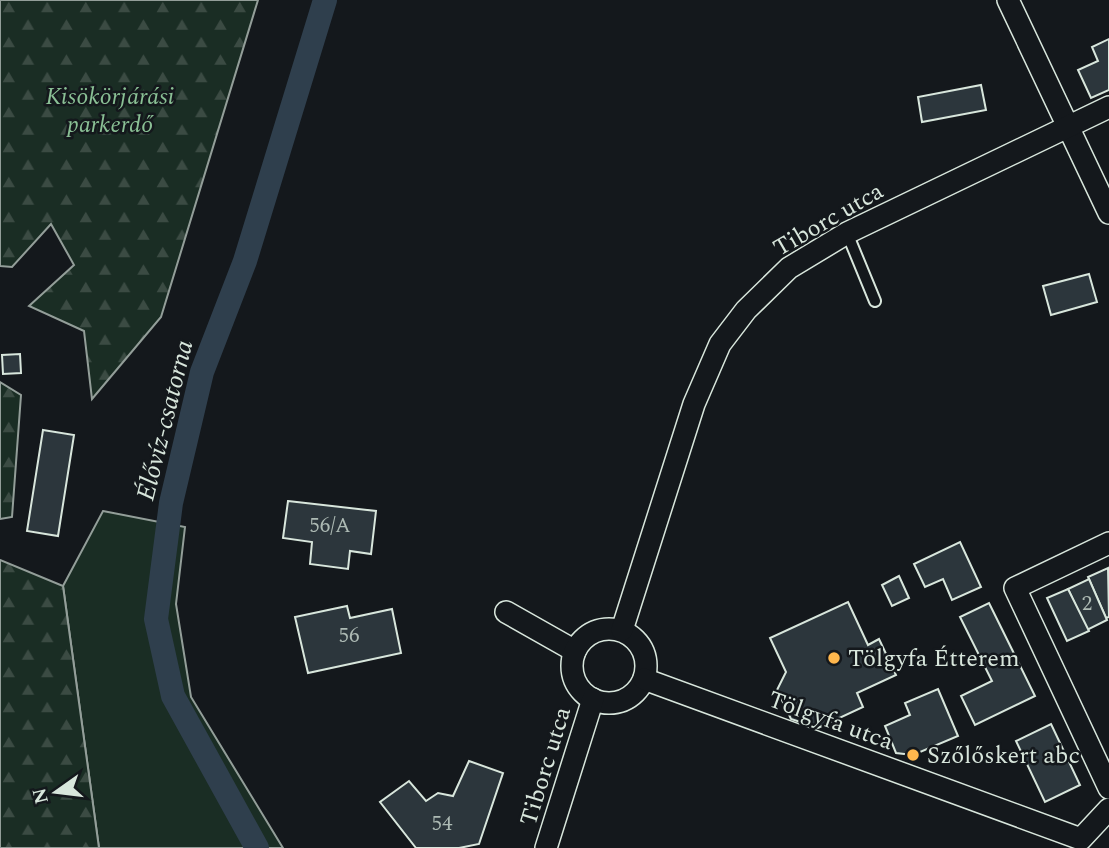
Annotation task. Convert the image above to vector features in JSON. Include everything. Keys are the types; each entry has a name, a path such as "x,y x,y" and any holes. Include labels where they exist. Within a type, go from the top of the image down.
{"street":[{"path":"1008,0 1109,213"},
{"name":"Tiborc utca","path":"622,631 694,404 720,344 746,310 777,278 803,258 847,233 1109,107"},
{"path":"1109,543 1015,588 1109,788"},
{"path":"506,612 575,651"},
{"path":"602,629 622,631 636,640 643,652 646,665 644,679 634,693 623,700 608,703 593,699 577,685 572,670 575,651 586,636 602,629"},
{"name":"Tölgyfa utca","path":"644,679 1083,844 1109,809"},
{"name":"Tiborc utca","path":"547,848 593,699"}],"lane":[{"path":"847,233 875,301"}],"green space":[{"name":"Kisökörjárási parkerdő","path":"0,0 258,0 161,317 92,399 84,331 29,306 74,265 51,224 12,267 0,266"},
{"path":"0,382 21,395 12,517 0,519"},
{"path":"103,511 185,527 176,604 191,697 283,848 99,848 63,586"},
{"path":"0,560 63,586 99,848 0,848"}],"building":[{"path":"1109,39 1109,90 1091,98 1078,70 1098,61 1092,47"},
{"path":"981,85 986,110 922,122 918,97"},
{"path":"1089,274 1097,302 1051,315 1043,286"},
{"path":"20,354 21,373 3,374 2,355"},
{"path":"43,430 74,435 58,536 27,531"},
{"path":"288,501 376,511 371,554 350,551 348,569 310,564 312,542 283,538"},
{"path":"960,542 981,587 952,600 943,579 925,587 914,564"},
{"path":"1108,568 1109,617 1106,618 1088,577"},
{"path":"899,576 909,598 892,606 882,585"},
{"path":"1089,579 1107,620 1087,630 1068,589"},
{"path":"1068,589 1089,631 1067,641 1047,598"},
{"name":"Tölgyfa Étterem","path":"848,602 868,645 879,639 896,675 857,693 863,707 818,728 791,719 777,690 786,672 770,638"},
{"path":"989,603 1035,696 975,725 961,696 992,681 960,617"},
{"path":"347,606 350,618 392,609 401,653 308,673 295,617"},
{"path":"938,689 958,736 913,755 896,753 885,726 910,715 905,703"},
{"path":"1051,724 1080,785 1045,802 1016,741"},
{"path":"469,761 503,773 479,844 459,848 416,848 380,802 409,781 426,801 438,793 453,796"}],"waterway":[{"name":"Élővíz-csatorna","path":"257,848 173,696 156,619 171,503 202,372 245,261 325,0"}],"place":[{"name":"Tölgyfa Étterem","path":"834,658"},
{"name":"Szőlőskert abc","path":"913,755"}]}
